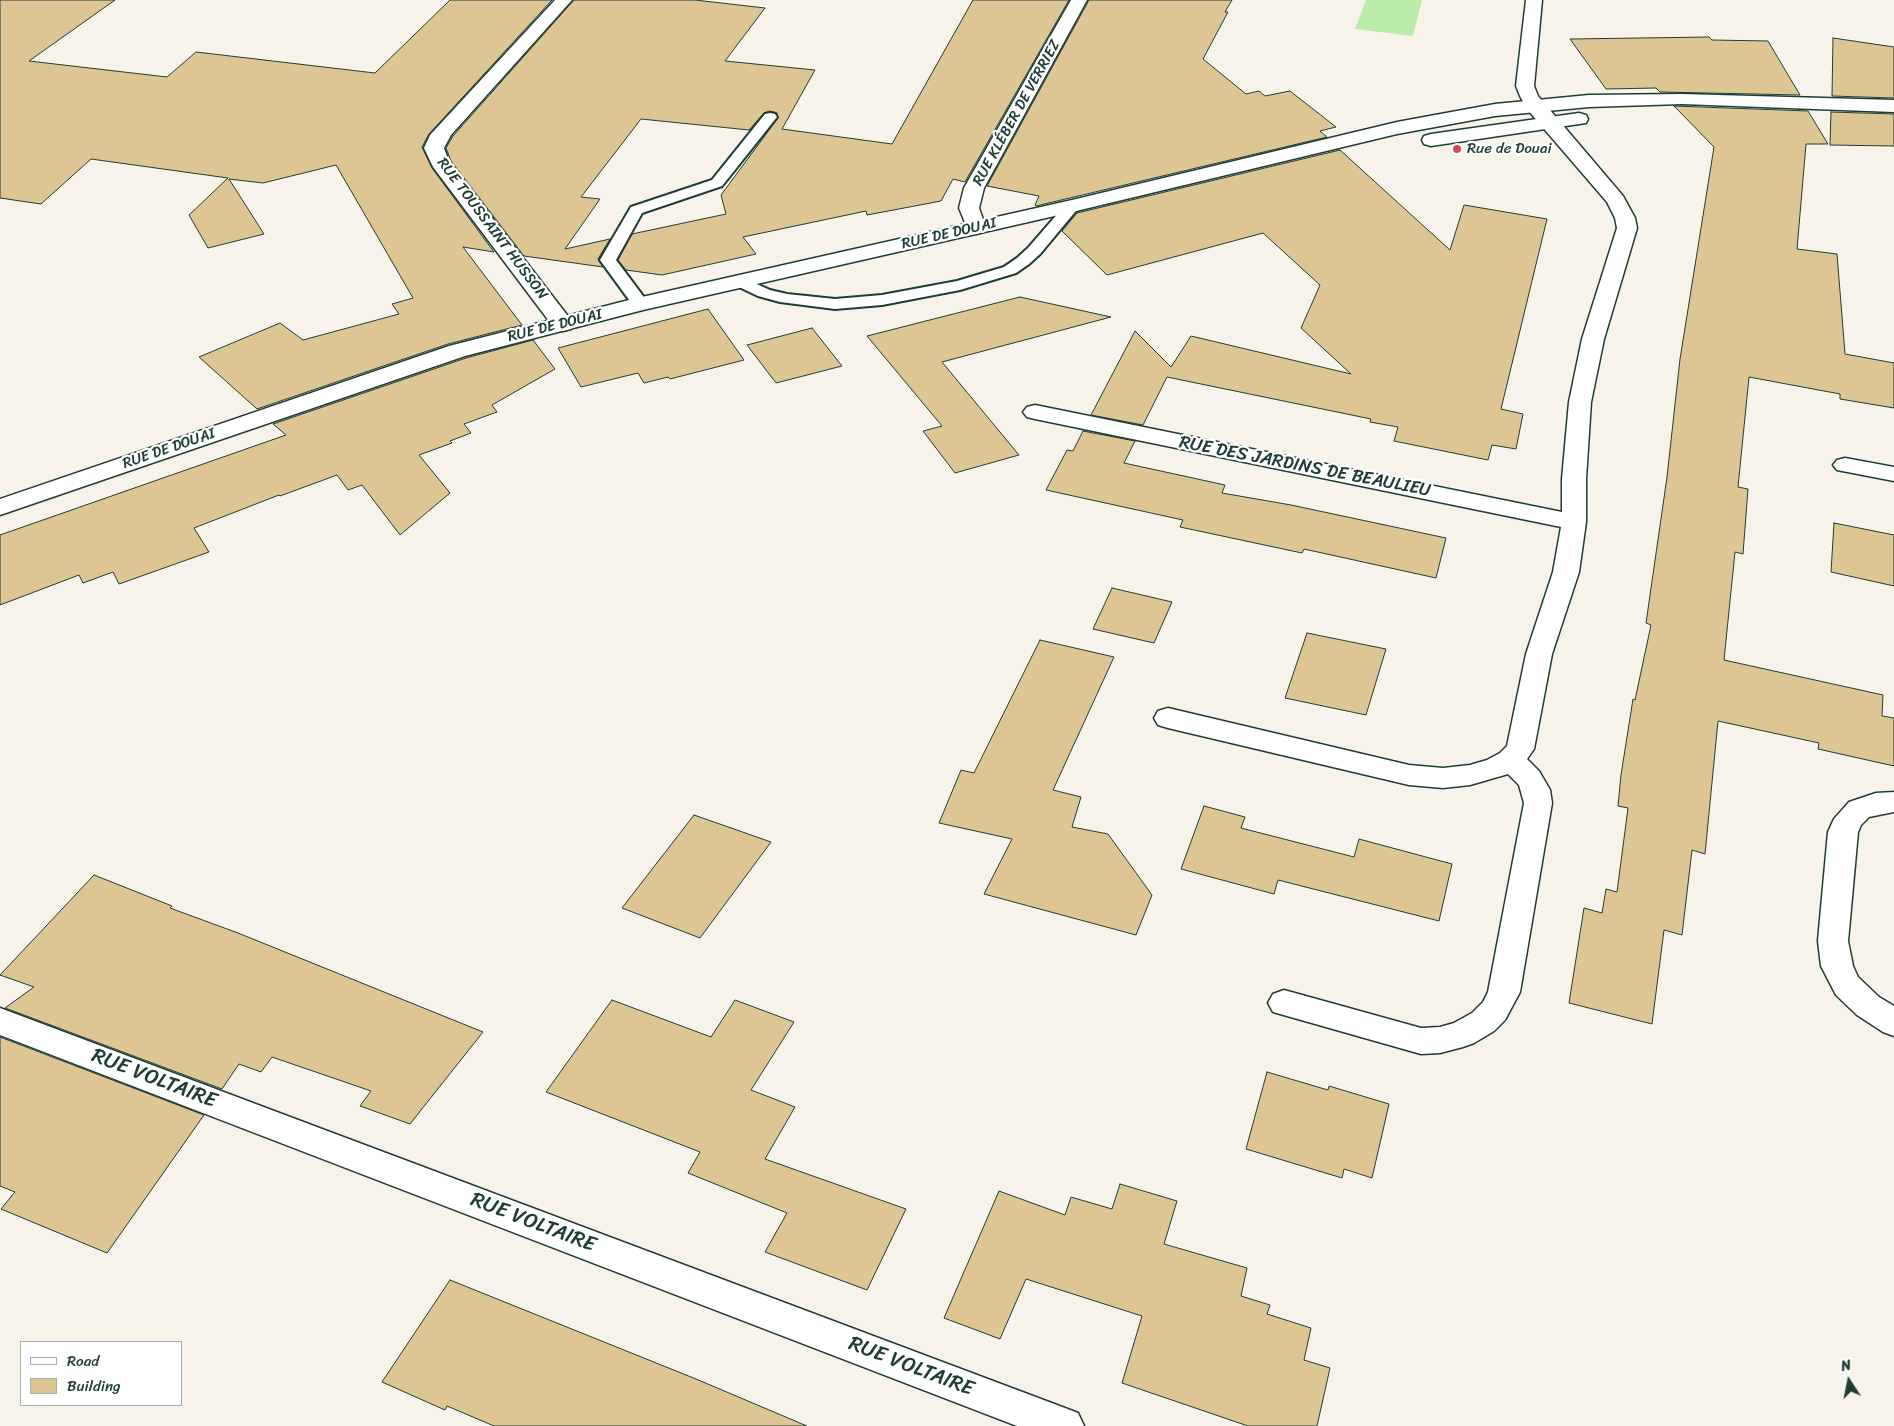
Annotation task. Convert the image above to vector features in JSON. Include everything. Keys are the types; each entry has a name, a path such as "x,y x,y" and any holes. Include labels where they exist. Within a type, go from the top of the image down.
{"street":[{"name":"RUE TOUSSAINT HUSSON","path":"562,324 440,163 434,148 437,139 444,130 564,0"},
{"name":"RUE KLÉBER DE VERRIEZ","path":"976,228 969,208 974,188 1079,0"},
{"path":"1168,718 1409,775 1443,778 1470,775 1496,768 1510,760 1520,749 1539,654 1566,572 1574,522 1575,462 1580,402 1593,339 1627,228 1625,218 1616,200 1541,114 1525,86 1534,0"},
{"name":"RUE DE DOUAI","path":"0,507 439,357 641,304 1072,206 1397,128 1541,114 1855,105 1894,106"},
{"name":"RUE DE DOUAI","path":"1123,194 1405,145 1541,114"},
{"name":"RUE DES JARDINS DE BEAULIEU","path":"1035,412 1574,522"},
{"path":"1845,465 1894,474"},
{"path":"1284,1003 1421,1041 1440,1040 1463,1034 1483,1022 1494,1010 1504,992 1538,804 1536,790 1529,778 1510,760"},
{"path":"1894,802 1876,804 1859,809 1848,818 1843,832 1833,941 1837,966 1847,986 1868,1006 1894,1024"},
{"name":"RUE VOLTAIRE","path":"0,1021 1065,1426"}],"lane":[{"path":"641,304 608,260 636,210 717,184 770,117"},
{"path":"741,282 764,293 786,299 835,304 882,300 960,285 1010,270 1023,261 1034,251 1072,206"}],"green space":[{"path":"1366,0 1422,0 1413,36 1355,29"}],"building":[{"path":"0,0 115,0 29,61 167,77 196,52 375,73 450,0 552,0 429,134 422,147 432,168 494,252 463,247 522,325 448,344 257,409 199,357 280,323 303,340 399,314 392,304 413,298 336,165 263,183 229,179 264,234 208,248 189,215 228,178 91,159 41,204 0,198"},
{"path":"574,0 695,0 765,8 725,61 815,70 782,129 892,144 973,0 1069,0 965,182 953,179 941,201 867,215 866,211 743,237 756,254 662,275 626,270 618,260 632,234 726,214 721,195 778,118 777,113 770,111 764,113 749,130 641,119 581,197 600,199 565,249 610,239 598,259 603,267 524,256 451,161 446,148 453,136"},
{"path":"1089,0 1232,0 1225,12 1228,12 1203,59 1246,94 1259,91 1265,96 1290,91 1336,127 1320,131 1327,137 1036,206 1039,196 987,186"},
{"path":"1709,37 1712,40 1768,41 1800,95 1660,92 1656,88 1606,89 1570,39"},
{"path":"1833,38 1894,47 1894,98 1832,96"},
{"path":"1674,106 1808,111 1828,144 1806,144 1797,249 1837,254 1845,354 1894,363 1894,408 1840,399 1840,394 1749,377 1738,487 1748,489 1743,554 1735,552 1724,660 1883,695 1882,716 1894,718 1894,766 1818,749 1819,743 1718,721 1705,854 1692,850 1682,935 1664,930 1652,1024 1569,1003 1584,908 1602,913 1606,889 1617,892 1628,808 1618,806 1621,775 1633,699 1635,700 1651,625 1646,623 1667,477 1680,359 1714,147"},
{"path":"1831,112 1894,114 1894,146 1830,145"},
{"path":"1340,150 1450,250 1464,205 1547,219 1501,409 1523,414 1516,449 1492,445 1488,460 1394,441 1398,427 1370,422 1371,419 1167,377 1143,425 1091,415 1135,331 1171,367 1191,336 1351,374 1301,328 1320,285 1263,233 1107,275 1062,231 1077,213"},
{"path":"1020,297 1111,317 942,362 1019,455 955,473 923,431 942,426 867,336"},
{"path":"708,309 744,360 670,379 668,377 644,383 638,373 581,387 558,348"},
{"path":"812,328 842,366 776,383 747,345"},
{"path":"533,340 555,369 492,405 497,412 464,424 471,433 450,441 452,443 419,455 450,493 400,535 362,485 348,490 337,475 194,528 209,552 119,584 113,572 83,583 79,575 0,605 0,535 286,435 273,424 466,358"},
{"path":"1083,431 1135,441 1124,463 1225,485 1222,493 1291,505 1446,538 1436,578 1304,549 1302,553 1180,527 1183,520 1046,490 1067,450 1073,451"},
{"path":"1834,523 1894,535 1894,586 1831,572"},
{"path":"1112,588 1172,602 1154,643 1093,629"},
{"path":"1307,633 1386,649 1366,715 1285,698"},
{"path":"1040,640 1114,657 1053,790 1081,797 1072,827 1108,834 1152,895 1136,935 984,894 1012,839 939,823 961,770 974,773"},
{"path":"1204,806 1245,817 1241,828 1354,857 1359,839 1452,864 1439,921 1278,880 1274,894 1181,869"},
{"path":"694,815 771,842 700,938 622,908"},
{"path":"94,875 172,906 170,908 238,933 483,1032 410,1124 360,1106 371,1091 272,1057 261,1072 239,1064 222,1089 5,1008 34,987 0,975"},
{"path":"612,1000 711,1037 735,1000 794,1022 751,1090 795,1107 765,1159 906,1209 867,1290 765,1252 787,1213 688,1173 700,1152 546,1092"},
{"path":"0,1037 204,1115 107,1253 1,1209 15,1192 0,1186"},
{"path":"1267,1072 1328,1090 1329,1086 1389,1104 1372,1178 1344,1169 1342,1178 1246,1149"},
{"path":"1120,1184 1177,1201 1164,1244 1247,1268 1241,1296 1270,1305 1267,1314 1311,1328 1304,1360 1330,1368 1317,1426 1248,1426 1122,1383 1142,1316 1026,1279 1000,1339 944,1318 999,1191 1065,1215 1071,1197 1112,1209"},
{"path":"450,1280 807,1426 494,1426 447,1406 445,1410 382,1382"}],"place":[{"name":"Rue de Douai","path":"1457,149"}]}
